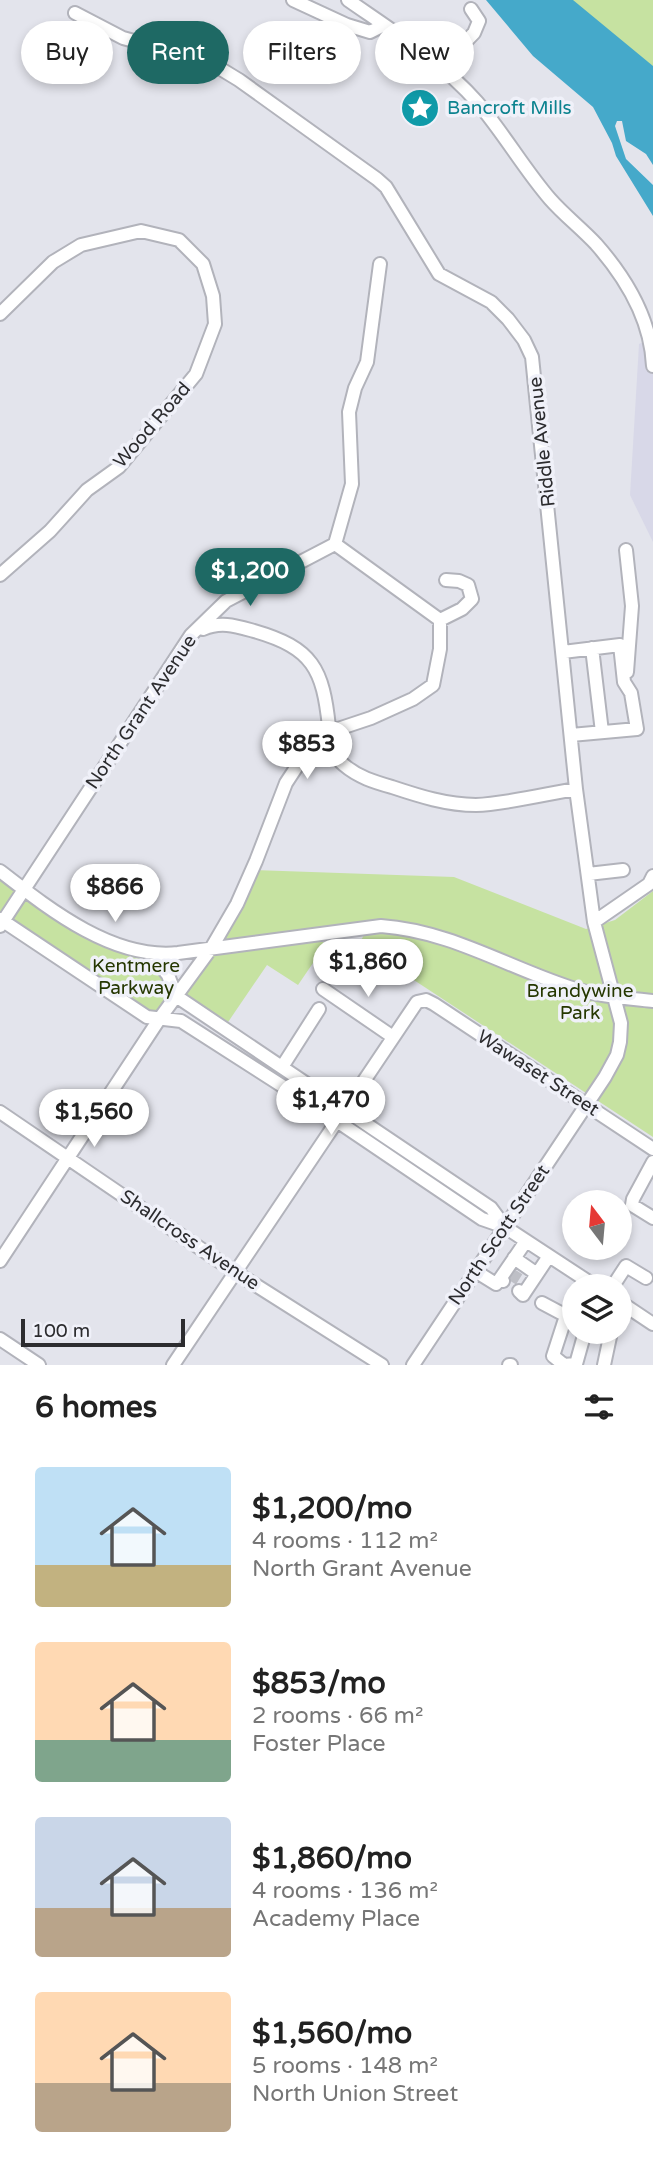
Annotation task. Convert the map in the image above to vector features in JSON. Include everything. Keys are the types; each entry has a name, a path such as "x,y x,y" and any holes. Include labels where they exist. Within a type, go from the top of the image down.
{"street":[{"path":"293,0 347,25 370,32 375,30"},
{"path":"348,0 378,21"},
{"path":"471,9 479,21 474,33"},
{"name":"Riddle Avenue","path":"75,13 123,38 172,43 188,49 250,88 377,179 386,187 439,274 483,297 508,319 524,340 532,357 576,789 594,922 621,1023 620,1042 611,1067 586,1104"},
{"path":"458,84 476,100 550,199 596,244 620,274 649,325 653,366"},
{"name":"Wood Road","path":"0,314 53,262 81,245 141,231 179,240 203,264 213,296 215,324 196,374 119,467 87,490 50,531 0,575"},
{"path":"380,264 367,362 355,388 349,412 352,484 335,544 440,620"},
{"name":"North Grant Avenue","path":"1,922 191,635 226,601 335,544"},
{"path":"624,682 629,664 632,606 626,550"},
{"path":"440,620 462,609 472,599 471,591 464,582 446,580"},
{"path":"0,1261 160,1018 212,947 237,904 286,783 305,754 329,732 413,699 433,685 438,668 440,620"},
{"path":"191,635 216,623 279,638 296,648 309,660 321,680 331,751 362,778 421,797 476,805 576,789"},
{"path":"563,652 620,645 624,682 631,693 637,729 571,736"},
{"path":"592,648 602,732"},
{"path":"588,874 624,870"},
{"path":"0,872 61,915 96,934 150,953 167,954 381,926 416,929 446,938 571,988 653,1001"},
{"path":"594,922 649,884 653,876"},
{"path":"1,922 143,1014 181,1021 337,1121 482,1219 505,1227 575,1274"},
{"path":"150,953 168,975 176,996 491,1208 505,1227"},
{"path":"173,1365 393,1037 323,989"},
{"name":"Wawaset Street","path":"393,1037 415,1004 422,1000 434,1004 653,1149"},
{"path":"282,1067 318,1009"},
{"name":"North Scott Street","path":"413,1365 586,1104"},
{"name":"Shallcross Avenue","path":"0,1112 235,1272 382,1365"},
{"path":"653,1162 632,1205 653,1218"},
{"path":"475,1270 496,1284 526,1241"},
{"path":"488,1251 507,1271 537,1274"},
{"path":"524,1286 537,1274 549,1256"},
{"path":"621,1274 626,1266 646,1278"},
{"path":"542,1303 562,1311"},
{"path":"632,1310 653,1324"},
{"path":"562,1328 553,1356 564,1365 576,1364 582,1344"},
{"path":"0,1339 39,1365"},
{"path":"606,1364 609,1344"}],"shaded area":[{"path":"653,338 653,542 630,495 639,344"}],"green space":[{"path":"519,0 653,0 653,120"},
{"name":"Brandywine Park","path":"252,870 454,877 586,929 615,920 653,891 653,1137 359,944 364,935 319,940 326,944 298,985 267,965 224,1028 177,997 160,1018 0,919 0,871 61,915 150,953 176,996"}],"water":[{"path":"486,0 573,0 653,66 653,165 646,154 626,141 622,121 617,121 615,126 626,159 653,185 653,216 616,156 593,107 533,56"}],"tunnel":[{"path":"509,1273 525,1283"}],"place":[{"name":"Bancroft Mills","path":"420,108"}],"park label":[{"name":"Kentmere Parkway","path":"136,977"}]}
